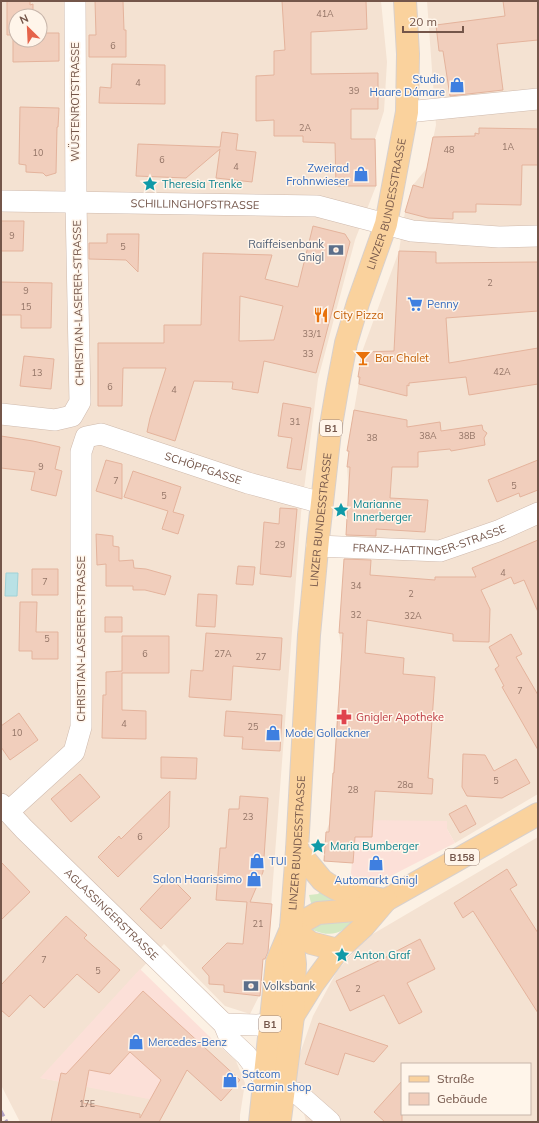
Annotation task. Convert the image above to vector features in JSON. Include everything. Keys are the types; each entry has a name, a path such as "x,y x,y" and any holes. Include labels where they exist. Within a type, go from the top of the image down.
{"main road":[{"name":"LINZER BUNDESSTRASSE","path":"278,1122 280,1119 282,1093 293,1016 295,964 291,928 297,850 309,635 317,546 332,417 346,343 358,303 386,224 406,112 408,54 405,1"},
{"name":"B158","path":"291,928 318,913 355,910 386,900 538,814"},
{"path":"297,850 327,884 350,895 386,900"},
{"name":"B158","path":"293,1016 313,984 338,950 363,927 386,900"},
{"name":"LINZER BUNDESSTRASSE","path":"260,1122 277,962 291,928"},
{"path":"291,928 311,943 338,950"}],"street":[{"name":"WÜSTENROTSTRASSE","path":"75,1 76,203"},
{"path":"406,112 538,99"},
{"name":"SCHILLINGHOFSTRASSE","path":"1,201 317,206 412,231 500,237 538,236"},
{"name":"CHRISTIAN-LASERER-STRASSE","path":"1,414 55,420 72,416 80,402 76,203"},
{"name":"SCHÖPFGASSE","path":"86,437 101,434 248,483 322,503"},
{"name":"CHRISTIAN-LASERER-STRASSE","path":"5,808 74,752 81,727 81,452 86,437"},
{"name":"FRANZ-HATTINGER-STRASSE","path":"317,546 440,551 498,531 538,513"},
{"name":"AGLASSINGERSTRASSE","path":"5,808 24,830 224,1024 231,1041 246,1055 264,1079"},
{"path":"224,1024 270,1024"},
{"path":"282,1093 297,1093 330,1122"}],"shaded area":[{"path":"1,1 381,1 387,62 384,111 375,139 376,186 355,240 318,379 301,513 267,959 263,959 260,994 250,1014 225,1006 164,944 41,1078 169,1102 186,1072 212,1039 236,1061 245,1083 240,1122 20,1122 1,1085"},
{"path":"427,1 538,1 538,794 455,843 447,829 447,821 355,833 353,863 324,861 326,832 329,824 342,652 339,633 349,495 347,467 349,452 347,451 358,387 362,352 399,251 405,212 413,185 427,168 436,125"},
{"path":"356,820 447,821 447,829 455,843 377,883 350,883"},
{"path":"538,837 538,1122 306,1122 294,1071 313,1016 337,971 366,938"},
{"path":"140,969 212,1039 186,1072 169,1103 40,1078"}],"green space":[{"path":"322,890 337,900 335,904 311,903 309,895 318,894"},
{"path":"359,919 342,930 332,934 321,933 313,930 311,926 314,923"}],"water":[{"path":"6,573 18,573 17,596 5,596"}],"building":[{"path":"7,1 30,1 30,5 33,4 33,8 8,8 7,35"},
{"path":"95,1 123,1 124,30 126,30 126,57 89,57 89,35 96,35"},
{"path":"282,1 366,1 367,29 311,32 311,74 378,73 378,109 351,109 351,139 375,139 376,186 336,186 335,143 303,142 303,136 274,136 274,120 256,121 256,76 274,75 274,51 285,50"},
{"path":"503,1 538,1 538,40 497,44 503,90 450,96 443,51 439,51 436,25 505,16"},
{"path":"48,33 59,33 59,61 13,62 13,48 48,48"},
{"path":"112,64 165,65 165,104 99,103 100,87 111,88"},
{"path":"20,107 59,108 56,173 46,176 43,173 26,172 26,165 19,164"},
{"path":"479,128 538,129 538,165 522,165 521,205 476,204 476,212 453,212 453,219 428,218 405,212 413,185 423,188 433,137 475,136 475,133 479,134"},
{"path":"222,132 238,134 236,150 256,152 252,182 216,178 220,149 186,178 136,176 138,144 220,147"},
{"path":"1,221 24,221 23,251 1,251"},
{"path":"313,226 345,234 350,242 316,373 264,361 258,393 232,389 233,382 194,381 175,441 147,432 166,368 123,368 122,406 98,406 98,343 164,343 164,325 201,325 203,253 272,255 265,279 298,287","holes":["240,296 283,306 274,340 239,341"]},
{"path":"107,234 139,234 138,272 126,260 89,259 89,243 107,243"},
{"path":"399,251 436,252 436,263 538,262 538,311 446,318 449,363 538,348 538,384 469,395 466,377 409,383 409,386 407,385 407,396 359,384 360,377 358,377 362,352 394,351"},
{"path":"1,282 52,283 51,328 21,328 21,315 1,315"},
{"path":"24,356 54,359 51,389 20,386"},
{"path":"283,403 311,408 301,470 287,468 292,438 278,436"},
{"path":"354,410 407,420 407,427 440,422 441,431 482,425 483,430 487,433 484,438 485,445 451,451 450,449 418,452 418,467 392,467 390,498 428,500 425,532 376,529 376,536 346,535 350,467 347,467 349,451 347,451"},
{"path":"1,436 60,447 55,469 62,471 56,496 31,490 35,472 1,468"},
{"path":"106,460 122,464 122,499 96,491"},
{"path":"538,460 538,490 520,497 519,493 497,502 488,480"},
{"path":"133,471 181,487 173,512 184,515 178,534 162,529 168,511 124,497"},
{"path":"280,508 297,509 291,577 260,574 264,522 279,524"},
{"path":"96,534 113,536 113,546 119,547 119,561 133,560 134,568 146,569 171,576 165,595 145,590 133,590 133,586 106,586 106,564 97,565"},
{"path":"538,540 538,612 524,580 514,584 511,577 481,590 490,609 489,642 453,641 453,634 367,620 365,653 404,658 403,674 435,677 428,778 433,779 432,794 375,791 372,837 355,837 353,863 324,861 326,832 329,832 334,773 343,633 339,633 344,559 371,560 370,575 435,580 435,577 476,577 472,568"},
{"path":"238,566 255,567 253,585 236,584"},
{"path":"32,569 58,569 58,595 32,595"},
{"path":"198,594 217,595 215,627 196,626"},
{"path":"20,602 37,602 36,632 58,632 58,659 32,659 32,651 19,651"},
{"path":"105,617 122,617 122,632 105,632"},
{"path":"206,633 282,638 280,670 233,666 231,700 189,697 191,670 203,671"},
{"path":"511,634 522,654 516,657 538,695 538,750 502,687 504,686 495,669 499,666 489,647"},
{"path":"122,636 169,636 169,673 122,673 122,710 146,711 146,739 102,738 103,695 106,695 106,672 122,671"},
{"path":"226,711 282,715 280,751 242,749 243,737 224,736"},
{"path":"19,713 38,740 10,760 1,747 1,726"},
{"path":"463,754 485,755 494,771 516,759 530,783 502,798 467,796 462,787"},
{"path":"161,757 197,758 196,779 161,778"},
{"path":"80,774 100,797 71,822 51,799"},
{"path":"170,791 169,827 118,877 98,857 119,836 121,839"},
{"path":"240,796 268,798 263,872 250,902 272,904 268,952 265,959 263,959 260,996 224,992 224,985 209,984 209,976 202,968 227,943 243,944 247,902 216,900 220,848 226,848 229,809 239,809"},
{"path":"466,805 476,824 460,833 449,814"},
{"path":"1,862 30,892 1,920"},
{"path":"507,869 517,885 510,889 538,933 538,1013 473,911 463,918 454,903"},
{"path":"170,877 191,898 161,929 140,909"},
{"path":"66,916 87,935 84,938 120,970 99,993 77,974 44,1008 30,995 9,1017 1,1010 1,985"},
{"path":"420,939 435,969 407,983 422,1012 399,1024 384,995 350,1011 336,981 387,957"},
{"path":"143,991 240,1080 221,1101 187,1070 159,1122 51,1122 61,1073 66,1074","holes":["130,1052 161,1080 140,1118 140,1114 83,1103 89,1070 110,1074"]},
{"path":"319,1023 388,1046 374,1062 345,1053 338,1075 305,1064"},
{"path":"401,1082 402,1122 385,1122 374,1112"}],"railway":[{"path":"1,1111 7,1122"}],"place":[{"name":"Studio Haare Dámare","path":"457,85"},
{"name":"Zweirad Frohnwieser","path":"361,174"},
{"name":"Theresia Trenke","path":"150,184"},
{"name":"Raiffeisenbank Gnigl","path":"336,250"},
{"name":"Penny","path":"415,304"},
{"name":"City Pizza","path":"321,315"},
{"name":"Bar Chalet","path":"363,358"},
{"name":"Marianne Innerberger","path":"341,510"},
{"name":"Gnigler Apotheke","path":"344,717"},
{"name":"Mode Gollackner","path":"273,733"},
{"name":"Maria Bumberger","path":"318,846"},
{"name":"TUI","path":"257,861"},
{"name":"Automarkt Gnigl","path":"376,863"},
{"name":"Salon Haarissimo","path":"254,879"},
{"name":"Anton Graf","path":"342,955"},
{"name":"Volksbank","path":"251,986"},
{"name":"Mercedes-Benz","path":"136,1042"},
{"name":"Satcom -Garmin shop","path":"230,1080"}]}
